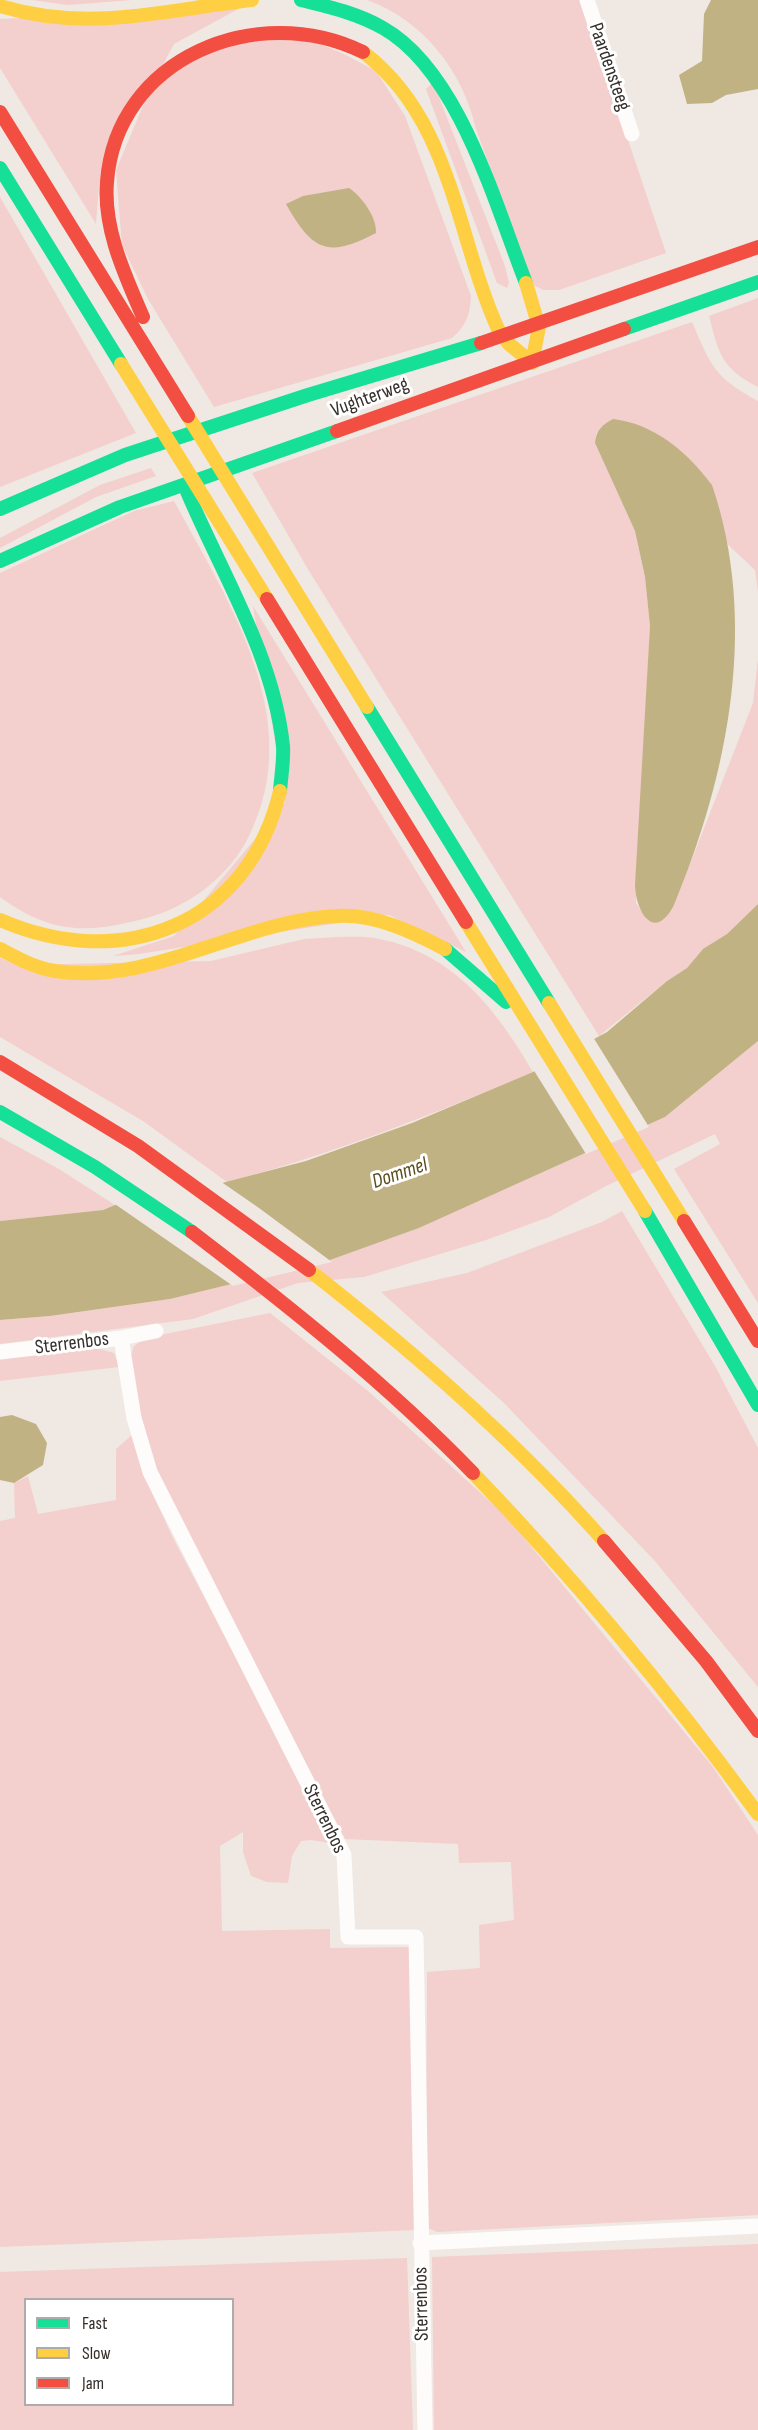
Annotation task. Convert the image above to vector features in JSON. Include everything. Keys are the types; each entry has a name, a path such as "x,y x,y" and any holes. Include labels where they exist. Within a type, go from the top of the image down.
{"main road":[{"path":"0,6 31,16 89,21 252,0"},
{"path":"301,0 353,12 397,37 416,53 442,84 468,134 539,325 532,363"},
{"path":"171,388 112,243 106,207 111,153 126,114 154,73 186,47 215,32 244,24 282,22 309,25 341,37 379,64 404,93 432,140 502,337 532,363"},
{"path":"0,112 758,1341"},
{"path":"0,168 651,1220 758,1405"},
{"name":"Vughterweg","path":"0,509 125,455 308,395 539,325 758,247"},
{"name":"Vughterweg","path":"0,561 120,507 758,282"},
{"path":"0,920 34,935 66,942 107,943 136,939 168,929 199,913 241,875 269,828 282,779 284,751 281,720 259,645 201,529 168,437"},
{"path":"0,949 31,964 55,971 117,973 155,966 253,930 293,920 328,916 357,916 405,928 444,948 465,963 532,1028"},
{"path":"0,1062 51,1089 152,1153 360,1310 469,1402 547,1481 670,1616 758,1731"},
{"path":"0,1112 96,1168 182,1227 308,1323 437,1437 547,1549 636,1651 702,1734 758,1814"}],"street":[{"name":"Paardensteeg","path":"588,0 632,134"},
{"path":"122,1338 156,1331"},
{"name":"Sterrenbos","path":"0,1352 122,1338 134,1418 150,1472 344,1855 348,1937 416,1937 424,2430"},
{"path":"420,2243 758,2226"}],"shaded area":[{"path":"32,0 132,0 68,5"},
{"path":"367,0 581,0 666,253 559,290 543,290 533,285 470,108 451,68 423,34 406,20"},
{"path":"240,8 174,44 99,184 96,224 0,68 0,19"},
{"path":"286,35 315,42 376,71 405,116 471,296 470,308 464,324 452,338 214,407 148,299 122,245 116,170 146,99 174,71 199,53 226,43 251,37"},
{"path":"433,82 505,266 509,283 507,288 497,283 426,89"},
{"path":"0,197 136,433 0,487"},
{"path":"758,298 758,387 736,373 723,359 709,316"},
{"path":"692,322 704,350 716,369 732,385 758,401 758,592 755,570 602,426 596,434 595,443 635,531 645,577 650,626 636,903 648,921 664,918 674,905 753,703 758,659 758,904 727,934 703,950 687,968 667,981 599,1036 309,571 252,473"},
{"path":"151,468 156,476 96,497 0,548 0,538 100,485"},
{"path":"174,501 217,580 254,663 265,705 269,749 265,792 249,836 241,850 208,887 180,905 128,923 89,928 54,925 37,919 0,897 0,573 134,511"},
{"path":"253,606 466,952 389,915 139,954 113,956 174,936 285,803"},
{"path":"374,938 405,946 451,971 488,1006 533,1072 382,1133 227,1182 143,1121 0,1037 0,958 18,965 211,961 304,939"},
{"path":"758,1041 758,1303 674,1169 720,1144 715,1134 606,1186 549,1217 486,1240 364,1277 298,1283 193,1319 0,1344 0,1320 50,1316 170,1299 330,1260 419,1228 665,1117"},
{"path":"0,1137 59,1169 115,1205 103,1210 0,1221"},
{"path":"622,1211 715,1366 758,1448 758,1687 654,1560 504,1403 381,1292 467,1273 602,1222"},
{"path":"270,1313 368,1391 505,1515 713,1767 758,1835 758,2215 437,2232 426,2227 427,1972 480,1968 479,1925 514,1920 511,1862 459,1863 458,1844 345,1839 163,1487 149,1451 129,1361 134,1346 145,1338"},
{"path":"96,1348 114,1353 119,1367 0,1381 0,1358"},
{"path":"133,1434 152,1493 173,1538 307,1792 330,1843 301,1841 292,1856 288,1883 267,1882 251,1876 243,1852 243,1832 220,1846 222,1931 330,1929 330,1948 411,1947 416,2230 0,2247 0,1521 15,1518 14,1483 28,1476 38,1514 116,1500 116,1449"},
{"path":"758,2244 758,2430 434,2430 432,2257"},
{"path":"407,2258 413,2430 0,2430 0,2272"}],"water":[{"path":"711,0 758,0 758,89 726,95 712,103 687,104 679,75 702,61 704,14"},
{"path":"349,188 368,208 374,220 376,233 345,246 322,246 313,240 295,220 286,204 303,196"},
{"path":"613,419 656,433 692,461 712,485 726,536 733,589 735,642 731,695 723,749 694,854 674,905 660,922 647,919 639,905 635,885 650,626 645,577 635,531 595,443 600,428"},
{"name":"Dommel","path":"758,904 758,1041 665,1117 419,1228 330,1260 170,1299 50,1316 0,1320 0,1221 103,1210 115,1205 176,1195 306,1161 412,1123 533,1072 607,1032 667,981 687,968 703,949 727,934"},
{"path":"12,1415 36,1424 47,1443 43,1465 14,1483 0,1480 0,1417"}],"pier":[{"path":"593,1037 649,1127 586,1154 533,1069"},
{"path":"220,1181 332,1262 233,1286 112,1202 175,1192"}],"traffic: fast":[{"path":"301,0 353,14 383,28 410,48 433,75 471,142 526,283"},
{"path":"0,168 121,364"},
{"path":"624,329 758,282"},
{"path":"0,509 125,455 308,395 481,343"},
{"path":"0,561 120,507 337,431"},
{"path":"186,489 244,614 269,678 283,746 280,791"},
{"path":"367,707 549,1003"},
{"path":"445,949 506,1002"},
{"path":"0,1112 95,1167 192,1232"},
{"path":"645,1211 758,1405"}],"traffic: slow":[{"path":"0,6 33,14 95,19 252,0"},
{"path":"363,52 393,79 416,110 434,145 448,181 498,329 508,343 532,363"},
{"path":"526,283 539,327 532,363"},
{"path":"121,364 267,599"},
{"path":"188,416 367,707"},
{"path":"0,920 45,935 90,941 133,938 173,926 209,905 240,876 264,837 280,791"},
{"path":"0,949 40,968 92,973 128,969 163,961 266,928 302,920 338,916 366,918 393,925 445,949"},
{"path":"466,922 645,1211"},
{"path":"549,1003 684,1221"},
{"path":"309,1270 463,1399 536,1468 604,1541"},
{"path":"473,1473 622,1639 758,1814"}],"traffic: jam":[{"path":"143,317 117,251 108,217 107,200 107,182 116,139 136,102 164,73 199,51 238,38 280,33 322,38 363,52"},
{"path":"0,112 188,416"},
{"path":"481,343 758,247"},
{"path":"337,431 624,329"},
{"path":"267,599 466,922"},
{"path":"0,1062 138,1146 309,1270"},
{"path":"684,1221 758,1341"},
{"path":"192,1232 372,1377 473,1473"},
{"path":"604,1541 706,1661 758,1731"}]}
